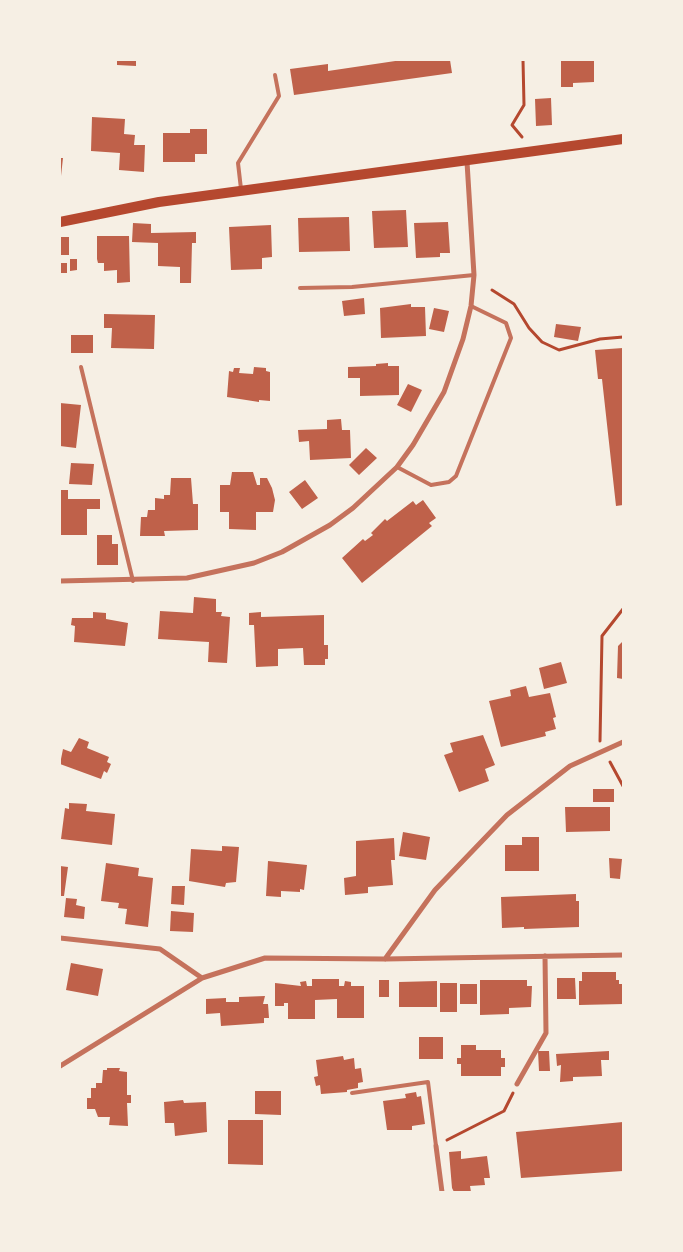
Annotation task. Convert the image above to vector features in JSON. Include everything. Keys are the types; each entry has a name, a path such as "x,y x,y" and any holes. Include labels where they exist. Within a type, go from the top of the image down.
{"main road":[{"path":"60,222 160,202 467,162 623,139"}],"street":[{"path":"60,581 133,581 187,578 254,563 282,552 330,525 353,508 397,467 429,420 444,392 455,366 471,306 474,275 467,162"},
{"path":"385,959 435,890 507,815 570,766 623,742"},
{"path":"60,938 160,949 202,978"},
{"path":"60,1066 202,978 265,958 385,959 623,955"},
{"path":"518,1084 546,1033 545,956"},
{"path":"436,1146 442,1192"}],"lane":[{"path":"242,191 238,163 279,96 275,75"},
{"path":"300,288 352,287 474,275"},
{"path":"397,467 431,486 449,482 456,476 511,338 506,323 471,306"},
{"path":"81,367 133,581"},
{"path":"352,1093 428,1082 436,1146"}],"path":[{"path":"524,60 524,105 512,124 534,152"},
{"path":"492,290 514,304 529,328 542,342 559,350 600,339 623,337"},
{"path":"623,608 602,636 599,738 604,752 623,786"},
{"path":"436,1146 504,1111 518,1084"}],"building":[{"path":"117,60 136,60 136,66 117,65"},
{"path":"402,60 450,60 452,73 294,95 290,69 328,64 328,71"},
{"path":"561,60 594,60 594,82 573,83 573,87 561,87"},
{"path":"551,98 552,125 536,126 535,99"},
{"path":"92,117 125,119 124,134 135,135 134,145 145,145 144,172 119,170 120,153 91,151"},
{"path":"190,129 207,129 207,154 195,154 195,162 163,162 163,133 190,133"},
{"path":"60,158 63,158 61,176 60,176"},
{"path":"406,210 408,247 374,248 372,211"},
{"path":"349,217 350,251 299,252 298,218"},
{"path":"448,222 450,253 440,253 440,257 416,258 414,223"},
{"path":"133,223 151,224 151,233 196,232 196,243 192,243 191,283 180,283 180,267 158,266 158,243 132,242"},
{"path":"271,225 272,257 262,258 262,269 231,270 229,227"},
{"path":"97,236 129,236 130,282 117,283 117,270 104,271 104,263 98,263"},
{"path":"60,237 69,237 69,255 60,255"},
{"path":"70,259 77,259 77,270 70,271"},
{"path":"60,263 67,263 67,273 60,273"},
{"path":"364,298 365,314 344,316 342,301"},
{"path":"411,304 411,307 425,307 426,336 381,338 380,308"},
{"path":"434,308 449,311 444,332 429,329"},
{"path":"104,314 155,315 154,349 111,348 112,328 104,328"},
{"path":"556,324 581,327 578,341 554,337"},
{"path":"71,335 93,335 93,353 71,353"},
{"path":"623,348 623,505 616,506 602,379 598,379 595,350"},
{"path":"388,363 388,366 399,366 399,395 360,396 360,378 348,378 348,367 376,366 376,364"},
{"path":"254,367 266,368 266,371 270,372 270,401 259,400 259,402 227,397 229,371 233,372 234,368 240,368 239,373 253,374"},
{"path":"408,384 422,390 411,412 397,405"},
{"path":"60,403 81,405 76,448 60,446"},
{"path":"341,419 342,430 350,430 351,458 310,460 309,441 299,442 298,430 327,429 327,420"},
{"path":"366,448 377,458 359,475 349,465"},
{"path":"71,463 94,464 92,485 69,484"},
{"path":"232,472 253,472 257,485 260,485 260,478 267,478 272,488 275,500 273,512 256,512 256,530 229,529 229,512 220,512 220,485 230,485"},
{"path":"171,478 191,478 193,504 198,504 198,530 164,531 165,536 140,536 141,517 147,517 148,510 155,510 155,498 164,499 164,495 170,495"},
{"path":"305,480 318,498 302,509 289,492"},
{"path":"60,490 68,490 68,499 100,499 100,509 87,509 87,535 60,535"},
{"path":"423,500 436,518 429,523 432,526 362,583 342,558 363,539 365,541 373,535 371,533 385,519 387,521 413,501 416,505"},
{"path":"97,535 112,535 112,544 118,544 118,565 97,565"},
{"path":"194,597 216,599 216,612 222,612 221,616 230,617 227,663 208,662 209,642 158,639 160,611 193,613"},
{"path":"93,612 106,613 106,619 128,623 125,646 74,642 75,626 71,625 72,618 93,618"},
{"path":"261,612 261,617 324,615 324,645 328,645 328,659 325,659 325,665 304,665 303,648 278,649 278,666 256,667 254,625 249,625 249,613"},
{"path":"623,641 623,679 617,678 618,646"},
{"path":"561,662 567,683 544,689 539,668"},
{"path":"526,686 529,697 550,693 556,717 553,718 556,729 545,732 546,736 501,747 489,701 511,696 510,690"},
{"path":"483,735 495,765 485,769 489,781 459,792 444,755 453,752 450,743"},
{"path":"79,738 89,742 87,748 109,757 107,762 111,764 107,773 104,771 101,779 60,764 63,749 71,752"},
{"path":"593,789 614,789 614,802 593,802"},
{"path":"69,803 87,804 86,811 115,814 112,845 61,839 65,808 69,809"},
{"path":"565,807 610,807 610,831 566,832"},
{"path":"403,832 430,837 426,860 399,856"},
{"path":"522,837 539,837 539,871 505,871 505,845 522,845"},
{"path":"394,838 395,860 391,860 393,885 368,887 368,893 345,895 344,878 356,876 356,841"},
{"path":"222,846 239,847 236,882 226,883 225,887 189,881 191,849 222,851"},
{"path":"609,858 622,859 620,879 610,878"},
{"path":"268,861 307,865 304,890 300,889 300,892 281,891 281,897 266,896"},
{"path":"106,863 139,868 138,876 153,878 148,927 125,924 127,909 118,908 119,903 101,901"},
{"path":"60,866 68,867 64,896 60,896"},
{"path":"172,886 185,886 184,905 171,904"},
{"path":"576,894 576,901 579,901 579,927 502,928 501,897"},
{"path":"66,898 77,899 76,905 85,907 84,919 64,917"},
{"path":"171,911 194,913 193,932 170,931"},
{"path":"71,963 103,969 98,996 66,990"},
{"path":"582,972 616,972 616,980 619,980 619,984 623,984 623,1004 579,1005 579,981 582,981"},
{"path":"557,978 575,978 576,999 557,999"},
{"path":"312,979 339,979 339,986 344,986 345,981 351,982 351,986 364,986 364,1018 337,1018 337,999 315,1000 315,1019 288,1019 288,1003 284,1003 284,1006 275,1006 275,983 301,986 300,982 306,981 307,986 312,986"},
{"path":"379,980 389,980 389,997 379,997"},
{"path":"480,980 527,980 527,986 532,986 531,1007 509,1008 509,1014 480,1015"},
{"path":"437,981 437,1007 399,1007 399,982"},
{"path":"440,983 457,983 457,1012 440,1012"},
{"path":"460,984 477,984 477,1004 460,1004"},
{"path":"265,996 263,1004 268,1004 269,1018 264,1018 264,1023 221,1026 220,1013 206,1014 206,999 226,998 226,1002 239,1002 239,997"},
{"path":"419,1037 443,1037 443,1059 419,1059"},
{"path":"461,1045 476,1045 476,1050 501,1050 501,1058 505,1058 505,1067 501,1067 501,1076 461,1076 461,1064 457,1064 457,1058 461,1058"},
{"path":"538,1051 549,1051 550,1071 539,1071"},
{"path":"609,1051 609,1060 601,1060 602,1076 573,1077 573,1081 560,1082 561,1065 557,1066 556,1054"},
{"path":"343,1056 344,1060 354,1058 355,1069 361,1068 363,1082 358,1083 358,1088 347,1090 347,1092 321,1094 320,1085 316,1086 314,1077 318,1076 316,1060"},
{"path":"107,1068 120,1068 119,1071 127,1072 127,1095 131,1095 131,1103 127,1103 128,1126 109,1125 110,1117 98,1117 95,1109 87,1109 87,1098 91,1098 91,1088 96,1088 96,1083 102,1083 103,1070 107,1070"},
{"path":"255,1091 281,1091 281,1115 255,1114"},
{"path":"416,1092 417,1097 421,1096 425,1124 412,1126 412,1130 387,1130 383,1101 406,1098 405,1094"},
{"path":"183,1100 184,1103 206,1102 207,1132 175,1136 174,1123 165,1123 164,1102"},
{"path":"228,1120 263,1120 263,1165 228,1164"},
{"path":"623,1122 623,1171 521,1178 516,1132"},
{"path":"461,1151 461,1159 487,1156 490,1178 484,1178 485,1185 470,1186 471,1192 454,1192 452,1188 449,1152"}]}
